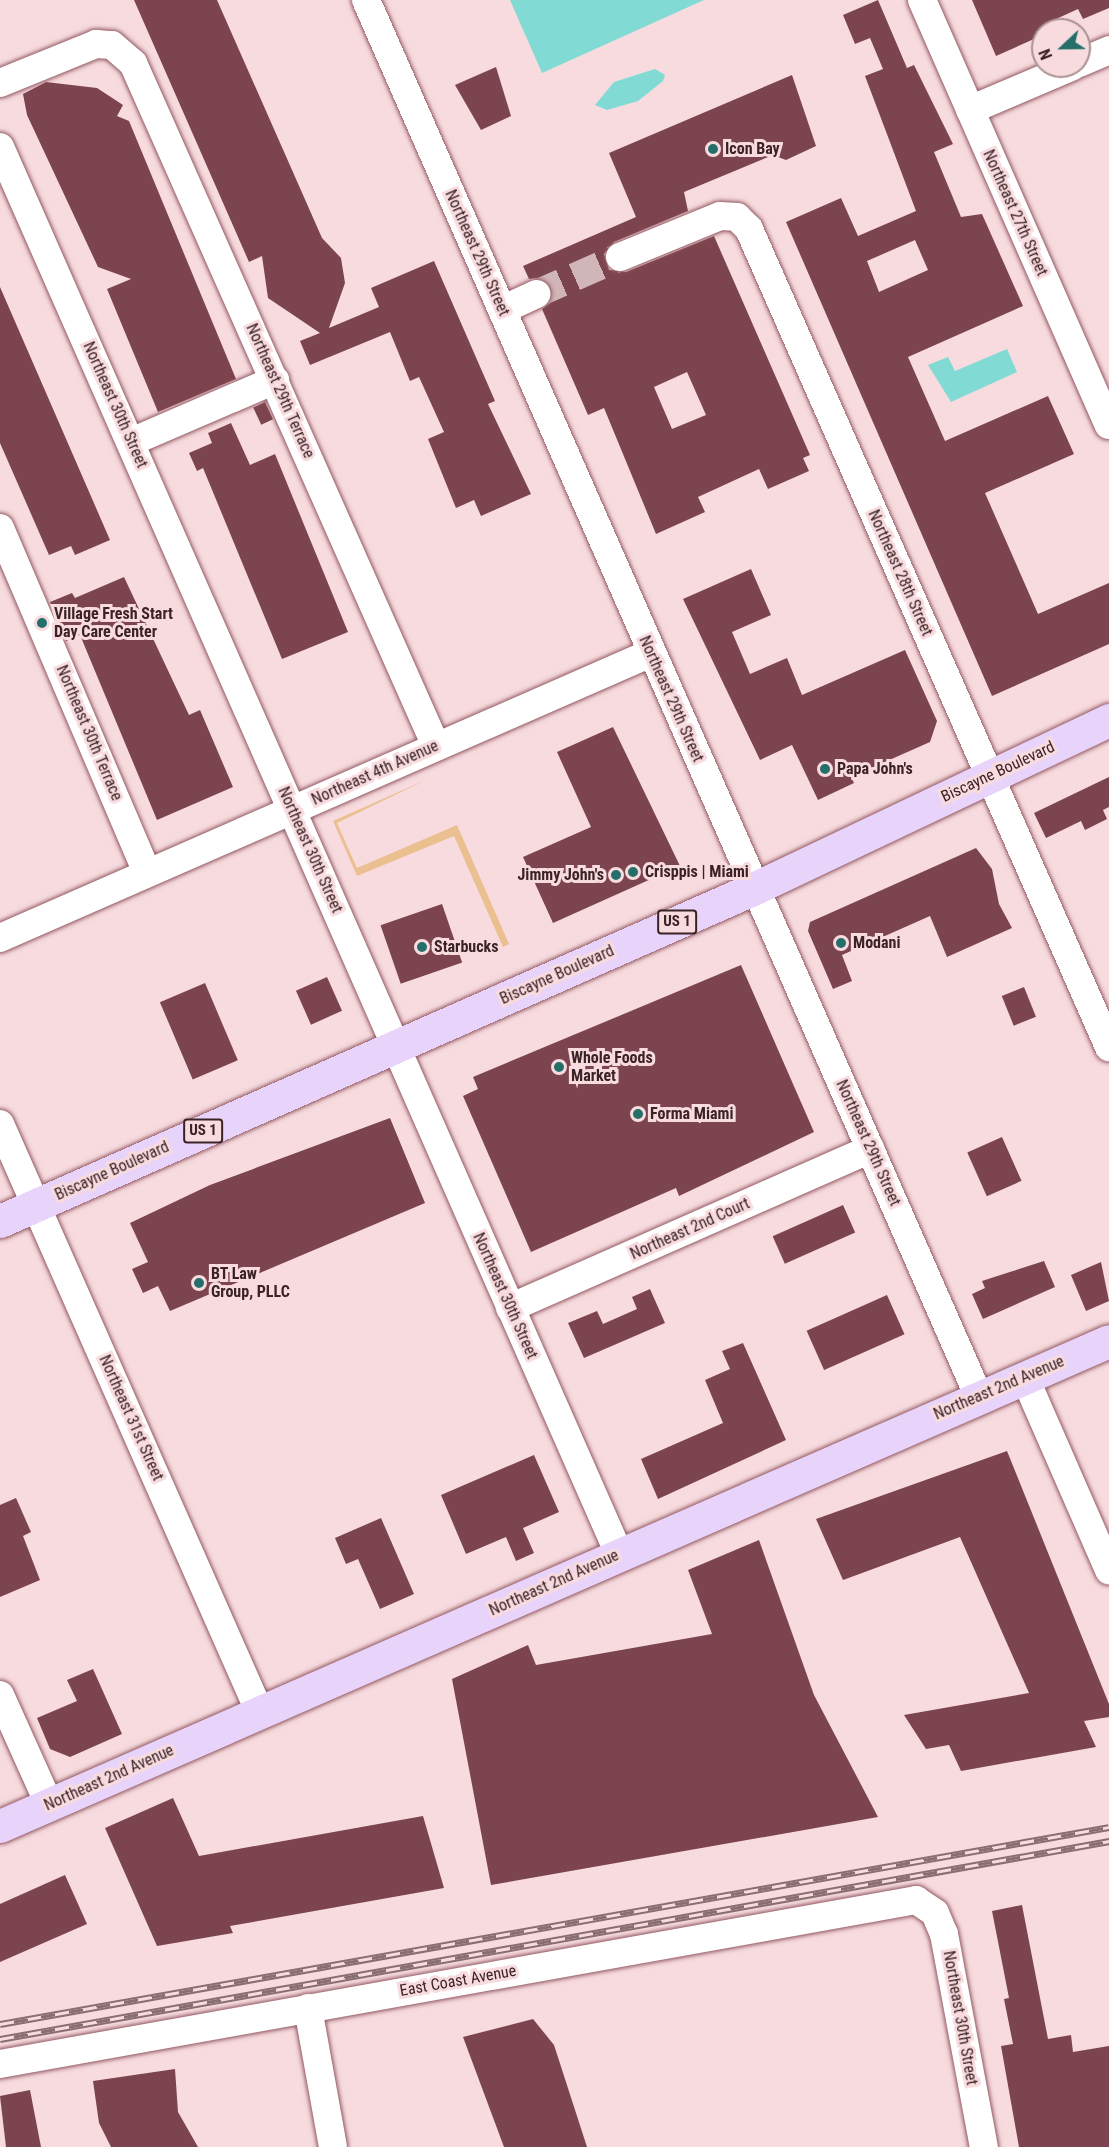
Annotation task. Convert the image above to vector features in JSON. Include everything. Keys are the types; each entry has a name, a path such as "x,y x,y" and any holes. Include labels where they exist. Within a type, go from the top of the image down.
{"main road":[{"name":"Biscayne Boulevard","path":"0,1221 755,888 988,775 1109,720"},
{"name":"Northeast 2nd Avenue","path":"0,1826 1109,1341"}],"street":[{"name":"Northeast 29th Street","path":"366,0 979,1397"},
{"name":"Northeast 27th Street","path":"922,0 1109,425"},
{"name":"Northeast 29th Terrace","path":"0,83 80,47 112,45 139,73 436,746"},
{"path":"1091,58 1109,50"},
{"path":"970,110 1045,78"},
{"name":"Northeast 30th Street","path":"0,147 619,1554"},
{"name":"Northeast 28th Street","path":"620,257 720,216 737,217 749,229 1109,1047"},
{"path":"502,310 536,294"},
{"path":"131,442 275,380"},
{"name":"Northeast 30th Terrace","path":"0,528 147,872"},
{"name":"Northeast 4th Avenue","path":"0,938 651,652"},
{"name":"Northeast 31st Street","path":"0,1124 260,1713"},
{"name":"Northeast 2nd Court","path":"510,1308 870,1149"},
{"path":"1025,1378 1109,1570"},
{"path":"0,1695 49,1804"},
{"name":"Northeast 30th Street","path":"916,1900 935,1913 944,1934 984,2147"},
{"name":"East Coast Avenue","path":"0,2064 916,1900"},
{"path":"308,2008 333,2147"}],"shaded area":[{"path":"428,779 337,823 357,868 457,825 509,944 503,947 454,836 357,876 333,821"}],"water":[{"path":"510,0 704,0 542,73"},
{"path":"655,69 665,75 663,81 638,101 607,110 595,105 614,82"},
{"path":"1007,349 1017,372 951,402 928,365 948,357 955,371"}],"building":[{"path":"134,0 217,0 322,238 341,258 345,283 329,328 379,307 371,288 434,261 495,401 488,404 531,494 481,516 474,500 456,508 428,439 444,432 419,377 410,381 390,332 310,365 300,341 320,333 268,298 262,256 249,262"},
{"path":"878,0 907,68 914,65 953,144 934,152 961,217 982,214 1023,306 908,357 945,441 1048,396 1074,454 985,493 1038,614 1109,583 1109,644 992,696 786,222 841,198 858,236 916,211 865,76 883,69 870,38 855,44 843,15","holes":["915,240 928,270 879,292 867,261"]},
{"path":"972,0 1109,0 1109,8 1085,18 1082,18 1078,9 1058,18 1031,18 1031,40 996,56"},
{"path":"496,67 511,116 481,130 455,85"},
{"path":"792,75 816,146 786,160 773,155 684,192 688,211 614,242 604,254 609,270 626,272 714,236 810,455 803,458 809,471 768,489 759,469 698,497 705,512 656,534 604,408 588,415 542,309 550,303 551,286 538,278 529,279 523,266 636,217 609,153","holes":["687,372 706,415 672,429 654,387"]},
{"path":"46,82 97,88 123,105 117,116 129,121 236,379 158,412 107,289 131,279 98,267 27,115 23,94"},
{"path":"0,287 110,540 75,555 71,546 49,555 0,443"},
{"path":"265,402 273,419 261,425 253,407"},
{"path":"231,423 250,465 275,454 348,632 282,659 203,468 197,471 189,453 212,443 208,433"},
{"path":"751,569 771,615 732,632 750,674 787,658 802,695 905,650 937,721 930,742 851,777 854,783 818,800 792,745 760,760 683,599"},
{"path":"124,577 189,715 200,710 233,787 157,820 80,635 66,641 50,602 72,593 75,598"},
{"path":"613,727 680,866 553,923 523,857 591,827 557,752"},
{"path":"1109,777 1109,807 1103,810 1107,819 1085,830 1081,821 1046,838 1034,813"},
{"path":"976,848 992,869 999,904 1012,928 947,957 930,916 842,955 852,981 833,989 808,931 810,922"},
{"name":"Starbucks","path":"442,904 462,963 401,984 381,925"},
{"name":"Forma Miami","path":"741,965 814,1132 679,1196 676,1188 531,1252 463,1096 478,1089 473,1077"},
{"path":"327,977 342,1011 311,1025 296,991"},
{"path":"205,983 238,1060 193,1079 160,1002"},
{"path":"1024,987 1036,1017 1014,1026 1002,996"},
{"path":"390,1118 425,1203 170,1311 158,1286 143,1293 132,1269 148,1262 130,1223 210,1185"},
{"path":"1002,1137 1022,1181 987,1196 967,1152"},
{"path":"843,1205 855,1232 785,1264 773,1236"},
{"path":"1044,1261 1055,1287 983,1319 972,1294 985,1288 982,1281"},
{"path":"1101,1262 1109,1301 1086,1311 1071,1275"},
{"path":"650,1289 665,1323 584,1358 568,1323 597,1311 603,1324 637,1309 632,1297"},
{"path":"887,1295 904,1334 824,1370 807,1331"},
{"path":"743,1343 786,1440 658,1499 641,1459 723,1423 705,1380 730,1369 722,1351"},
{"path":"1007,1451 1109,1704 1109,1717 1084,1721 1096,1747 961,1771 949,1745 926,1749 904,1715 1029,1693 960,1537 843,1580 816,1519"},
{"path":"534,1455 559,1512 523,1528 534,1553 516,1561 506,1537 466,1554 441,1495"},
{"path":"16,1498 31,1532 23,1536 40,1580 0,1597 0,1505"},
{"path":"381,1518 414,1594 380,1609 358,1559 346,1564 335,1538"},
{"path":"759,1540 814,1695 878,1817 491,1885 452,1679 528,1645 536,1665 712,1634 688,1570"},
{"path":"93,1669 122,1734 70,1757 50,1749 37,1718 77,1701 67,1680"},
{"path":"173,1798 199,1856 423,1816 444,1888 230,1926 233,1933 157,1946 105,1828"},
{"path":"65,1875 87,1924 0,1962 0,1904"},
{"path":"1022,1905 1048,2039 1071,2035 1073,2052 1109,2046 1109,2147 1019,2147 1001,2046 1013,2044 1004,1999 1009,1998 992,1911"},
{"path":"533,2019 554,2045 587,2147 504,2147 463,2037"},
{"path":"175,2069 178,2112 198,2147 111,2147 99,2123 93,2081"},
{"path":"30,2090 41,2147 6,2147 0,2096"}],"tunnel":[{"path":"536,294 620,257"}],"railway":[{"path":"0,2024 1109,1827"},
{"path":"0,2039 1109,1841"}],"place":[{"name":"Icon Bay","path":"713,149"},
{"name":"Village Fresh Start Day Care Center","path":"42,623"},
{"name":"Papa John's","path":"825,769"},
{"name":"Crisppis | Miami","path":"633,872"},
{"name":"Jimmy John's","path":"616,875"},
{"name":"Modani","path":"841,943"},
{"name":"Starbucks","path":"422,947"},
{"name":"Whole Foods Market","path":"559,1067"},
{"name":"Forma Miami","path":"638,1114"},
{"name":"BT Law Group, PLLC","path":"199,1283"}]}
